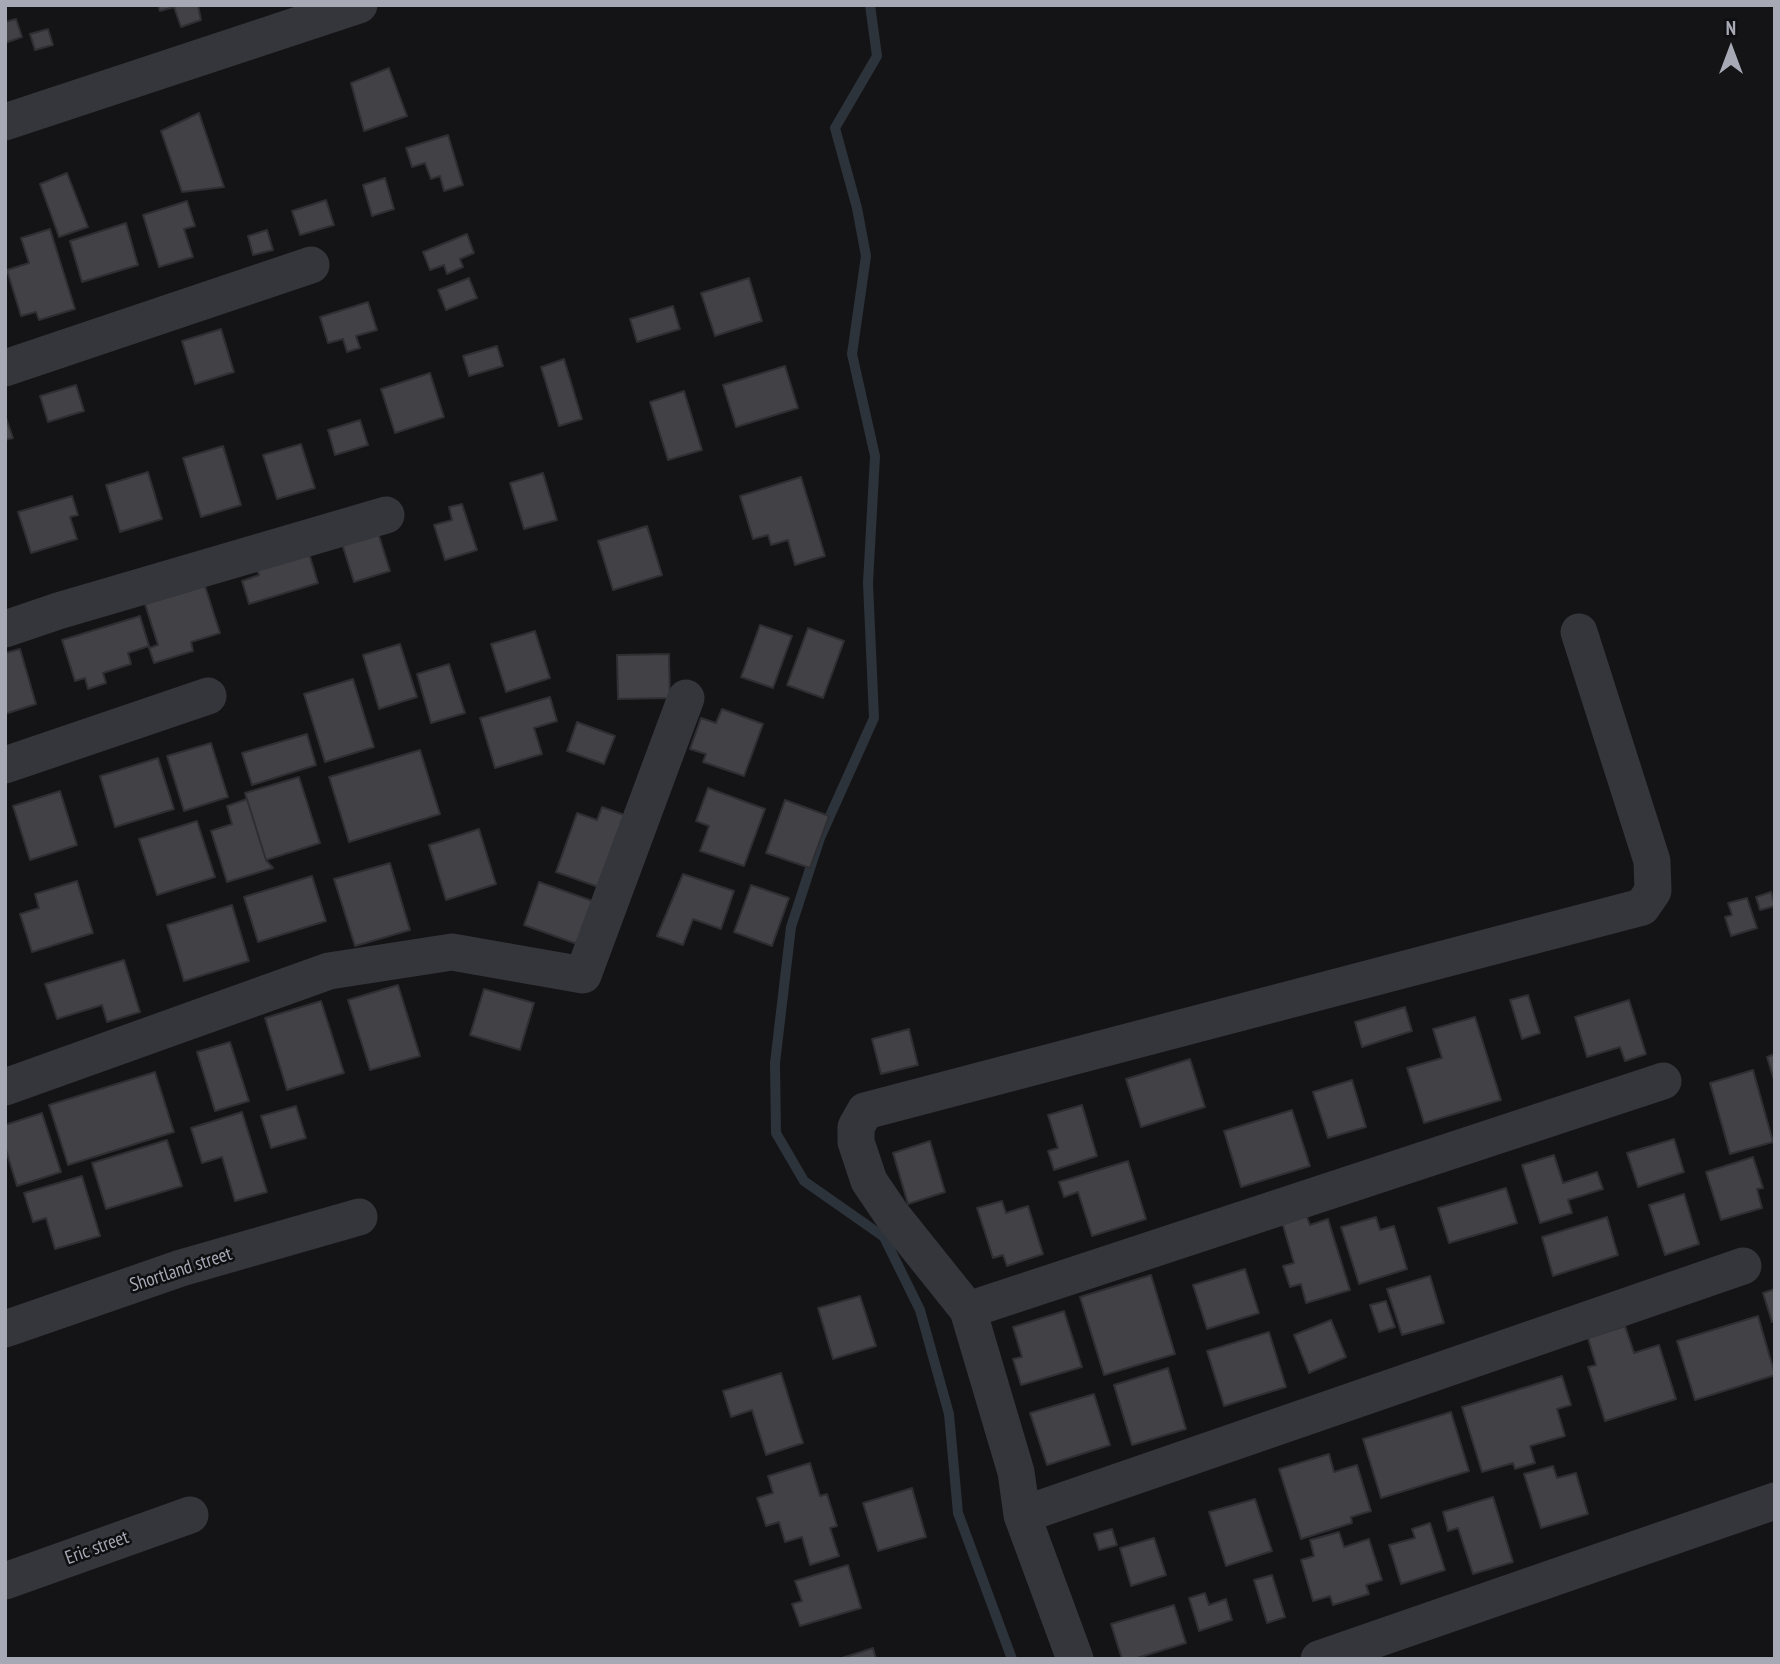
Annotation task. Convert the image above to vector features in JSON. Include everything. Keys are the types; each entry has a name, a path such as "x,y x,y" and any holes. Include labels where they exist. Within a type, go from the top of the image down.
{"street":[{"path":"5,122 359,5"},
{"path":"5,368 312,265"},
{"path":"5,629 386,515"},
{"path":"1075,1659 1022,1515 1016,1472 968,1310 892,1215 869,1181 856,1142 856,1127 865,1111 1642,907 1653,891 1652,861 1579,632"},
{"path":"5,765 208,696"},
{"path":"5,1087 329,971 452,952 583,975 686,698"},
{"path":"968,1310 1663,1081"},
{"name":"Shortland street","path":"5,1329 181,1268 359,1217"},
{"path":"1022,1515 1743,1266"},
{"path":"1319,1659 1775,1501"},
{"name":"Eric street","path":"5,1581 190,1515"}],"building":[{"path":"158,5 198,5 201,20 181,27 174,7 160,11"},
{"path":"16,19 22,37 5,43 5,22"},
{"path":"48,29 53,45 35,50 30,34"},
{"path":"389,68 407,116 364,131 351,83"},
{"path":"199,113 224,187 182,192 161,131"},
{"path":"448,135 463,185 444,191 440,176 431,179 425,163 412,167 406,148"},
{"path":"67,173 88,227 59,237 40,184"},
{"path":"385,178 394,209 372,216 363,185"},
{"path":"326,200 334,225 300,235 292,211"},
{"path":"187,201 195,226 184,229 193,257 159,267 143,215"},
{"path":"126,223 138,265 82,282 70,241"},
{"path":"50,229 75,309 39,320 36,312 21,316 7,270 29,263 21,238"},
{"path":"267,230 273,250 253,255 248,236"},
{"path":"467,234 474,253 460,259 463,267 447,274 444,265 430,270 423,252"},
{"path":"469,278 477,298 446,310 438,290"},
{"path":"749,278 762,321 715,336 701,293"},
{"path":"368,302 377,330 356,336 360,348 347,352 343,339 328,343 320,317"},
{"path":"673,306 680,329 637,342 630,319"},
{"path":"221,329 234,372 195,384 182,341"},
{"path":"497,346 503,366 469,376 463,356"},
{"path":"564,359 582,419 559,426 541,367"},
{"path":"785,366 798,408 736,427 723,385"},
{"path":"430,373 444,417 395,433 381,389"},
{"path":"76,385 84,411 48,422 40,396"},
{"path":"684,391 702,450 668,460 650,402"},
{"path":"5,415 13,438 5,440"},
{"path":"360,420 368,445 335,455 328,430"},
{"path":"301,444 315,488 277,499 263,455"},
{"path":"223,446 241,505 201,517 183,458"},
{"path":"148,472 162,519 120,532 106,485"},
{"path":"543,473 557,520 524,529 510,483"},
{"path":"801,477 825,556 795,565 788,540 771,545 768,535 753,539 740,496"},
{"path":"72,496 78,515 70,517 77,539 31,553 18,512"},
{"path":"462,504 477,550 445,560 434,525 452,520 449,507"},
{"path":"375,523 390,571 354,582 339,534"},
{"path":"647,526 662,575 613,590 598,541"},
{"path":"308,550 318,583 249,604 242,581 259,575 256,567"},
{"path":"205,586 220,633 191,642 193,651 154,663 149,648 158,645 145,604"},
{"path":"140,616 149,646 128,653 131,664 103,673 106,683 88,689 85,678 75,681 62,640"},
{"path":"760,625 792,636 773,688 741,677"},
{"path":"808,628 844,641 823,698 787,685"},
{"path":"535,631 550,678 506,692 491,644"},
{"path":"400,644 417,697 379,709 363,655"},
{"path":"20,649 36,704 5,714 5,653"},
{"path":"669,654 670,698 618,699 617,655"},
{"path":"449,664 465,713 431,723 417,674"},
{"path":"353,679 374,747 325,762 304,694"},
{"path":"550,697 557,721 534,728 542,754 495,768 480,718"},
{"path":"722,709 763,724 744,776 703,762 706,754 690,749 701,718 716,723"},
{"path":"577,722 615,736 604,764 567,751"},
{"path":"307,734 316,765 252,785 242,753"},
{"path":"211,743 228,797 184,811 167,756"},
{"path":"420,750 440,814 349,842 329,777"},
{"path":"158,758 174,809 115,827 100,776"},
{"path":"299,777 320,843 266,860 245,793"},
{"path":"708,788 765,809 744,866 700,851 709,826 696,821"},
{"path":"60,791 77,845 30,860 13,806"},
{"path":"247,799 266,860 273,868 227,882 211,831 232,824 227,806"},
{"path":"785,800 829,816 810,868 766,853"},
{"path":"602,807 633,818 607,890 556,872 577,813 597,820"},
{"path":"197,821 215,877 157,895 139,839"},
{"path":"479,829 496,884 446,900 429,845"},
{"path":"390,863 410,930 355,946 334,879"},
{"path":"683,874 734,891 721,929 693,919 683,945 657,936"},
{"path":"312,876 326,921 258,942 244,897"},
{"path":"77,881 93,933 32,952 20,914 39,908 35,894"},
{"path":"539,882 618,910 577,944 524,925"},
{"path":"751,885 789,898 772,946 734,932"},
{"path":"1771,892 1775,906 1760,910 1756,897"},
{"path":"1747,898 1757,928 1731,936 1725,917 1732,915 1728,903"},
{"path":"232,905 249,961 184,981 167,925"},
{"path":"124,960 140,1012 107,1022 102,1005 57,1019 45,984"},
{"path":"398,985 420,1056 370,1070 348,1000"},
{"path":"484,989 534,1003 520,1050 470,1035"},
{"path":"1528,995 1540,1033 1522,1039 1510,1000"},
{"path":"1629,1000 1646,1054 1625,1061 1620,1047 1587,1057 1575,1017"},
{"path":"321,1001 344,1073 287,1090 265,1018"},
{"path":"1405,1007 1412,1031 1362,1047 1355,1022"},
{"path":"1475,1017 1501,1100 1424,1123 1407,1068 1442,1058 1433,1029"},
{"path":"909,1029 918,1065 881,1074 872,1039"},
{"path":"230,1042 249,1101 215,1111 197,1052"},
{"path":"1775,1054 1775,1083 1767,1057"},
{"path":"1190,1059 1205,1107 1141,1127 1126,1079"},
{"path":"1753,1070 1773,1142 1730,1154 1710,1083"},
{"path":"155,1072 174,1132 68,1165 49,1105"},
{"path":"1352,1080 1366,1127 1328,1138 1313,1092"},
{"path":"1082,1105 1097,1156 1054,1170 1048,1151 1058,1148 1048,1115"},
{"path":"296,1106 306,1138 271,1148 261,1116"},
{"path":"1292,1110 1310,1166 1241,1187 1224,1131"},
{"path":"242,1112 267,1192 235,1201 222,1157 202,1163 191,1128"},
{"path":"42,1113 61,1172 17,1186 5,1147 5,1125"},
{"path":"1674,1139 1684,1172 1638,1187 1627,1153"},
{"path":"167,1140 182,1186 106,1209 92,1163"},
{"path":"930,1141 945,1192 908,1204 893,1153"},
{"path":"1554,1155 1563,1183 1597,1172 1603,1189 1568,1200 1572,1213 1540,1223 1522,1165"},
{"path":"1753,1157 1763,1188 1757,1189 1762,1208 1721,1220 1706,1172"},
{"path":"1128,1161 1146,1219 1092,1236 1078,1192 1064,1197 1059,1182"},
{"path":"82,1176 100,1236 55,1249 46,1218 33,1222 24,1193"},
{"path":"1506,1188 1517,1223 1449,1243 1438,1208"},
{"path":"1684,1194 1699,1244 1665,1255 1649,1205"},
{"path":"1002,1201 1006,1213 1028,1206 1043,1254 1007,1266 1003,1255 993,1258 977,1208"},
{"path":"1306,1215 1310,1225 1328,1219 1350,1290 1306,1303 1301,1284 1290,1287 1283,1266 1294,1263 1282,1222"},
{"path":"1376,1217 1380,1230 1394,1226 1407,1269 1359,1284 1341,1227"},
{"path":"1607,1217 1618,1255 1553,1276 1542,1237"},
{"path":"1245,1269 1259,1313 1207,1329 1193,1285"},
{"path":"1151,1275 1175,1354 1104,1375 1080,1297"},
{"path":"1430,1276 1444,1323 1402,1335 1387,1289"},
{"path":"1775,1289 1775,1321 1772,1322 1763,1293"},
{"path":"860,1296 876,1346 833,1359 818,1308"},
{"path":"1386,1301 1395,1327 1379,1332 1370,1305"},
{"path":"1064,1311 1082,1367 1021,1385 1013,1359 1022,1357 1013,1327"},
{"path":"1758,1316 1775,1375 1695,1400 1677,1341"},
{"path":"1331,1320 1346,1357 1309,1373 1294,1335"},
{"path":"1625,1326 1634,1353 1659,1345 1676,1399 1605,1421 1588,1367 1596,1365 1588,1338"},
{"path":"1269,1332 1286,1387 1224,1406 1207,1351"},
{"path":"1168,1368 1186,1429 1132,1445 1114,1385"},
{"path":"781,1373 803,1443 766,1455 752,1410 731,1417 723,1391"},
{"path":"1562,1376 1571,1405 1557,1409 1565,1436 1530,1446 1535,1463 1515,1469 1513,1463 1482,1472 1462,1407"},
{"path":"1094,1394 1110,1445 1047,1465 1030,1413"},
{"path":"1451,1412 1469,1471 1381,1498 1363,1439"},
{"path":"1329,1454 1334,1472 1357,1465 1371,1511 1351,1517 1352,1523 1301,1539 1279,1469"},
{"path":"810,1463 820,1496 827,1494 837,1526 830,1528 839,1556 810,1565 802,1537 785,1542 779,1522 766,1526 757,1498 773,1493 768,1476"},
{"path":"1553,1466 1557,1478 1576,1473 1588,1514 1541,1528 1524,1474"},
{"path":"912,1488 926,1537 878,1551 863,1503"},
{"path":"1493,1497 1513,1562 1473,1574 1458,1528 1448,1531 1443,1512"},
{"path":"1255,1499 1272,1551 1226,1566 1209,1512"},
{"path":"1430,1523 1445,1570 1401,1584 1389,1545 1415,1538 1412,1529"},
{"path":"1112,1529 1117,1545 1099,1550 1094,1534"},
{"path":"1339,1532 1344,1547 1369,1539 1382,1580 1366,1585 1369,1594 1333,1605 1330,1596 1313,1601 1301,1560 1314,1556 1310,1540"},
{"path":"1154,1538 1166,1575 1131,1586 1120,1548"},
{"path":"848,1565 861,1608 800,1626 792,1604 802,1601 795,1581"},
{"path":"1272,1575 1285,1617 1267,1623 1254,1580"},
{"path":"1205,1593 1209,1605 1226,1599 1232,1620 1199,1631 1189,1598"},
{"path":"1174,1605 1186,1643 1134,1659 1122,1659 1111,1624"},
{"path":"873,1648 876,1659 839,1659"}],"waterway":[{"path":"870,5 877,56 835,128 857,208 866,256 852,354 875,456 868,583 874,718 820,838 791,927 775,1063 776,1133 804,1181 884,1237 920,1310 949,1414 958,1513 1012,1659"}]}
